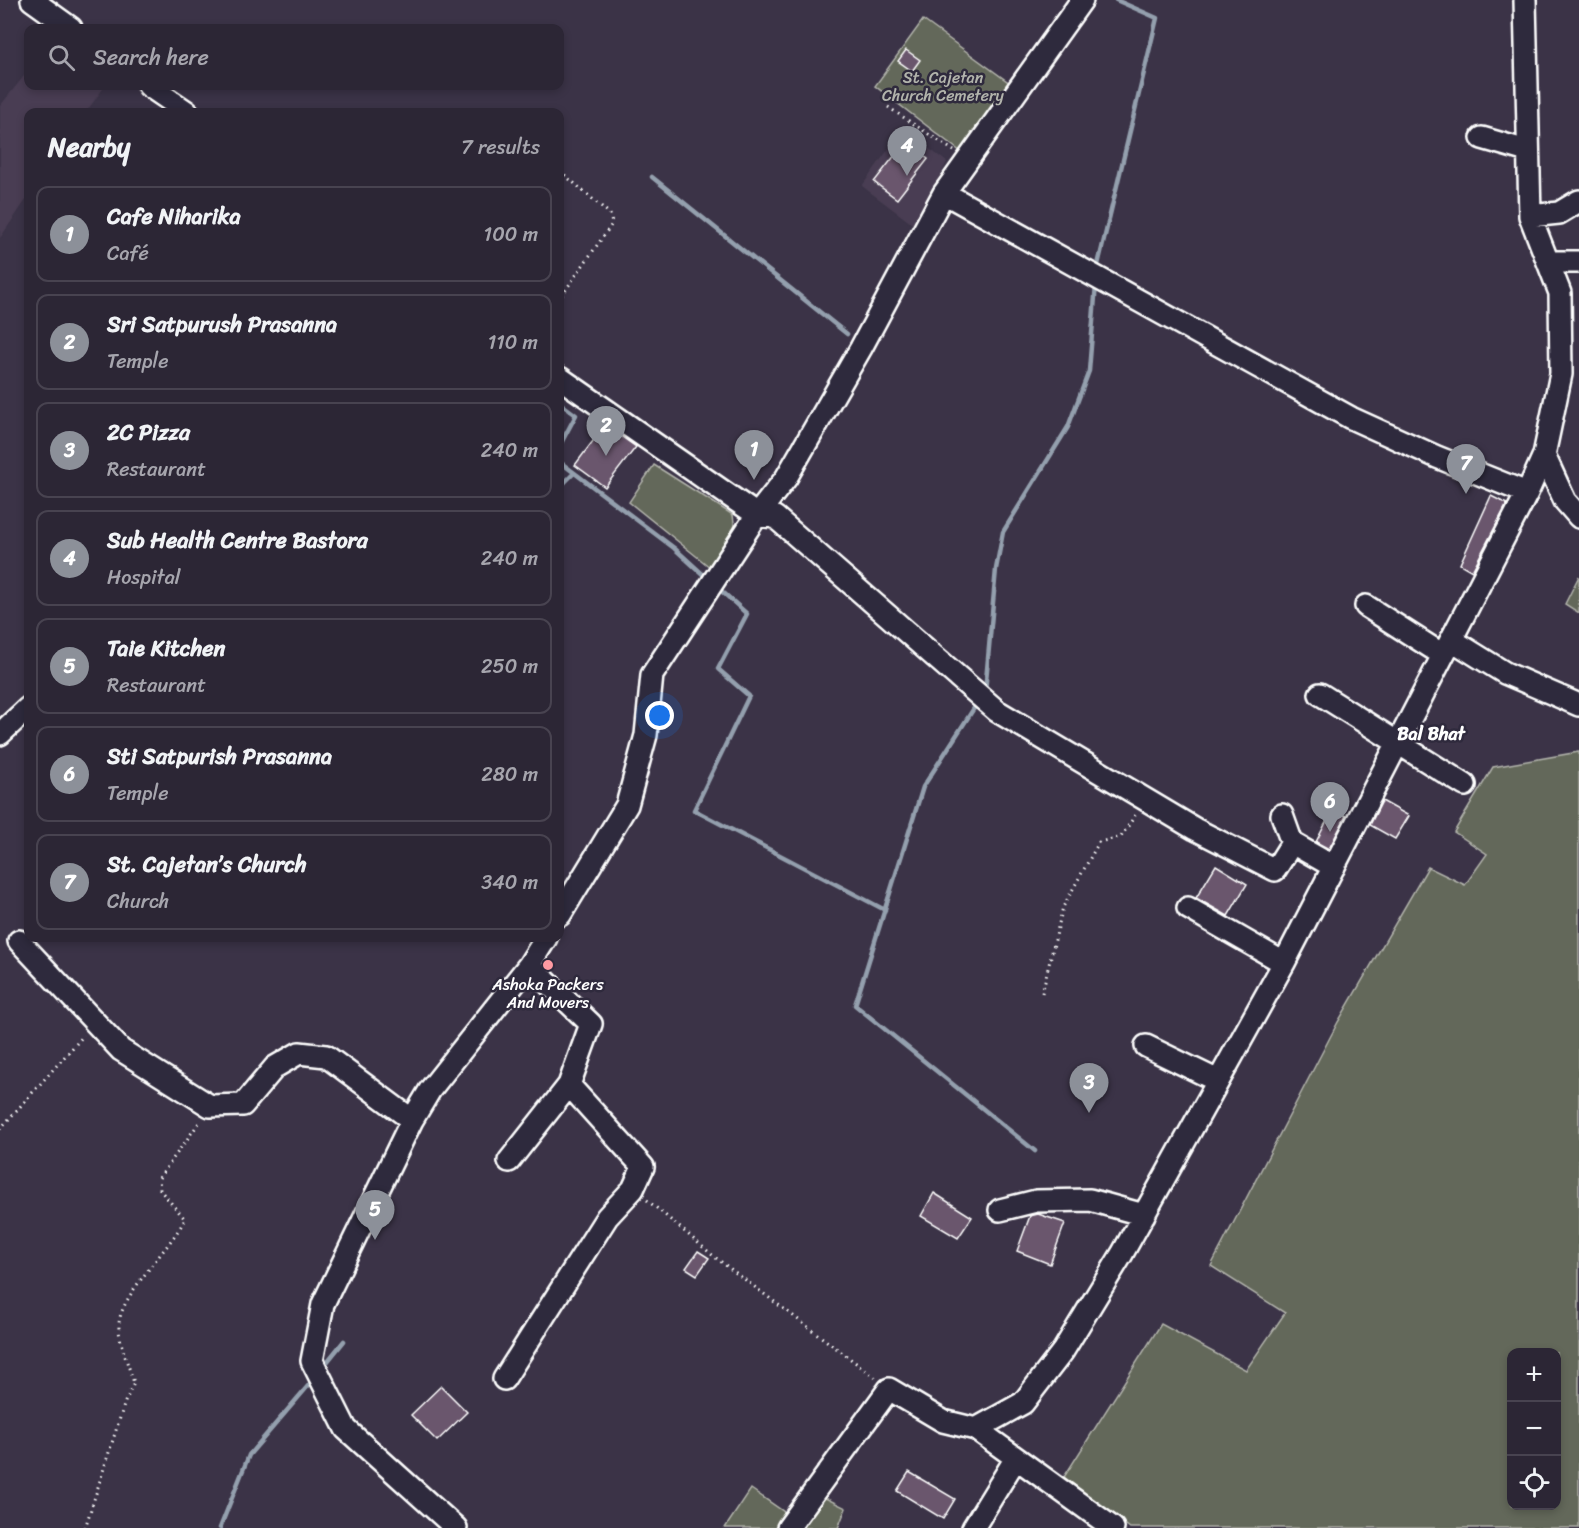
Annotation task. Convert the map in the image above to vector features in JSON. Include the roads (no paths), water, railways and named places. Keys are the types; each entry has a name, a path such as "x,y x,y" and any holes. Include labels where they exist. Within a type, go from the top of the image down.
{"street":[{"path":"32,0 65,24"},
{"path":"564,908 627,805 646,735 652,675 757,515 786,478 861,348 944,193 1083,0"},
{"path":"976,1429 1023,1403 1063,1351 1144,1215 1284,963 1527,493 1544,455 1561,374 1560,293 1530,216 1525,0"},
{"path":"155,90 181,108"},
{"path":"1482,138 1527,151"},
{"path":"944,193 1351,418 1527,493"},
{"path":"1530,216 1559,213 1579,201"},
{"path":"1548,262 1579,262"},
{"path":"564,381 757,515 775,518 997,711 1195,829 1275,870 1292,843"},
{"path":"1544,455 1565,501 1579,517"},
{"path":"1366,606 1447,647 1579,705"},
{"path":"1320,694 1465,785"},
{"path":"0,734 24,712"},
{"path":"1282,815 1292,843 1334,867"},
{"path":"1188,908 1284,963"},
{"path":"19,941 121,1050 210,1106 243,1105 275,1067 299,1053 326,1056 412,1120"},
{"path":"456,1528 346,1430 312,1361 323,1304 412,1120 430,1090 529,965 543,942"},
{"path":"509,1161 569,1085 591,1024 529,965"},
{"path":"1146,1046 1218,1081"},
{"path":"504,1379 607,1217 633,1189 643,1167 569,1085"},
{"path":"1000,1210 1036,1201 1090,1200 1144,1215"},
{"path":"788,1528 889,1389 943,1420 976,1429 1113,1528"},
{"path":"973,1528 1016,1458"}],"waterway":[{"path":"1097,269 1157,18 1116,0"},
{"path":"652,177 847,334"},
{"path":"985,692 996,569 1003,532 1068,427 1089,371 1096,284"},
{"path":"564,406 576,415 564,438"},
{"path":"564,465 674,548 708,579"},
{"path":"564,483 574,473"},
{"path":"717,587 747,614 718,669 749,696 694,810 885,910"},
{"path":"978,702 923,787 855,1005 1035,1151"},
{"path":"323,1367 344,1341"},
{"path":"220,1528 249,1455 314,1379"}],"place":[{"name":"Sub Health Centre Bastora","path":"907,176"},
{"name":"Sri Satpurush Prasanna","path":"606,456"},
{"name":"Cafe Niharika","path":"754,480"},
{"name":"St. Cajetan’s Church","path":"1466,494"},
{"name":"Sti Satpurish Prasanna","path":"1330,832"},
{"name":"Ashoka Packers And Movers","path":"548,965"},
{"name":"2C Pizza","path":"1089,1113"},
{"name":"Taie Kitchen","path":"375,1240"}],"district":[{"name":"Bal Bhat","path":"1431,734"}],"park label":[{"name":"St. Cajetan Church Cemetery","path":"943,86"}]}
